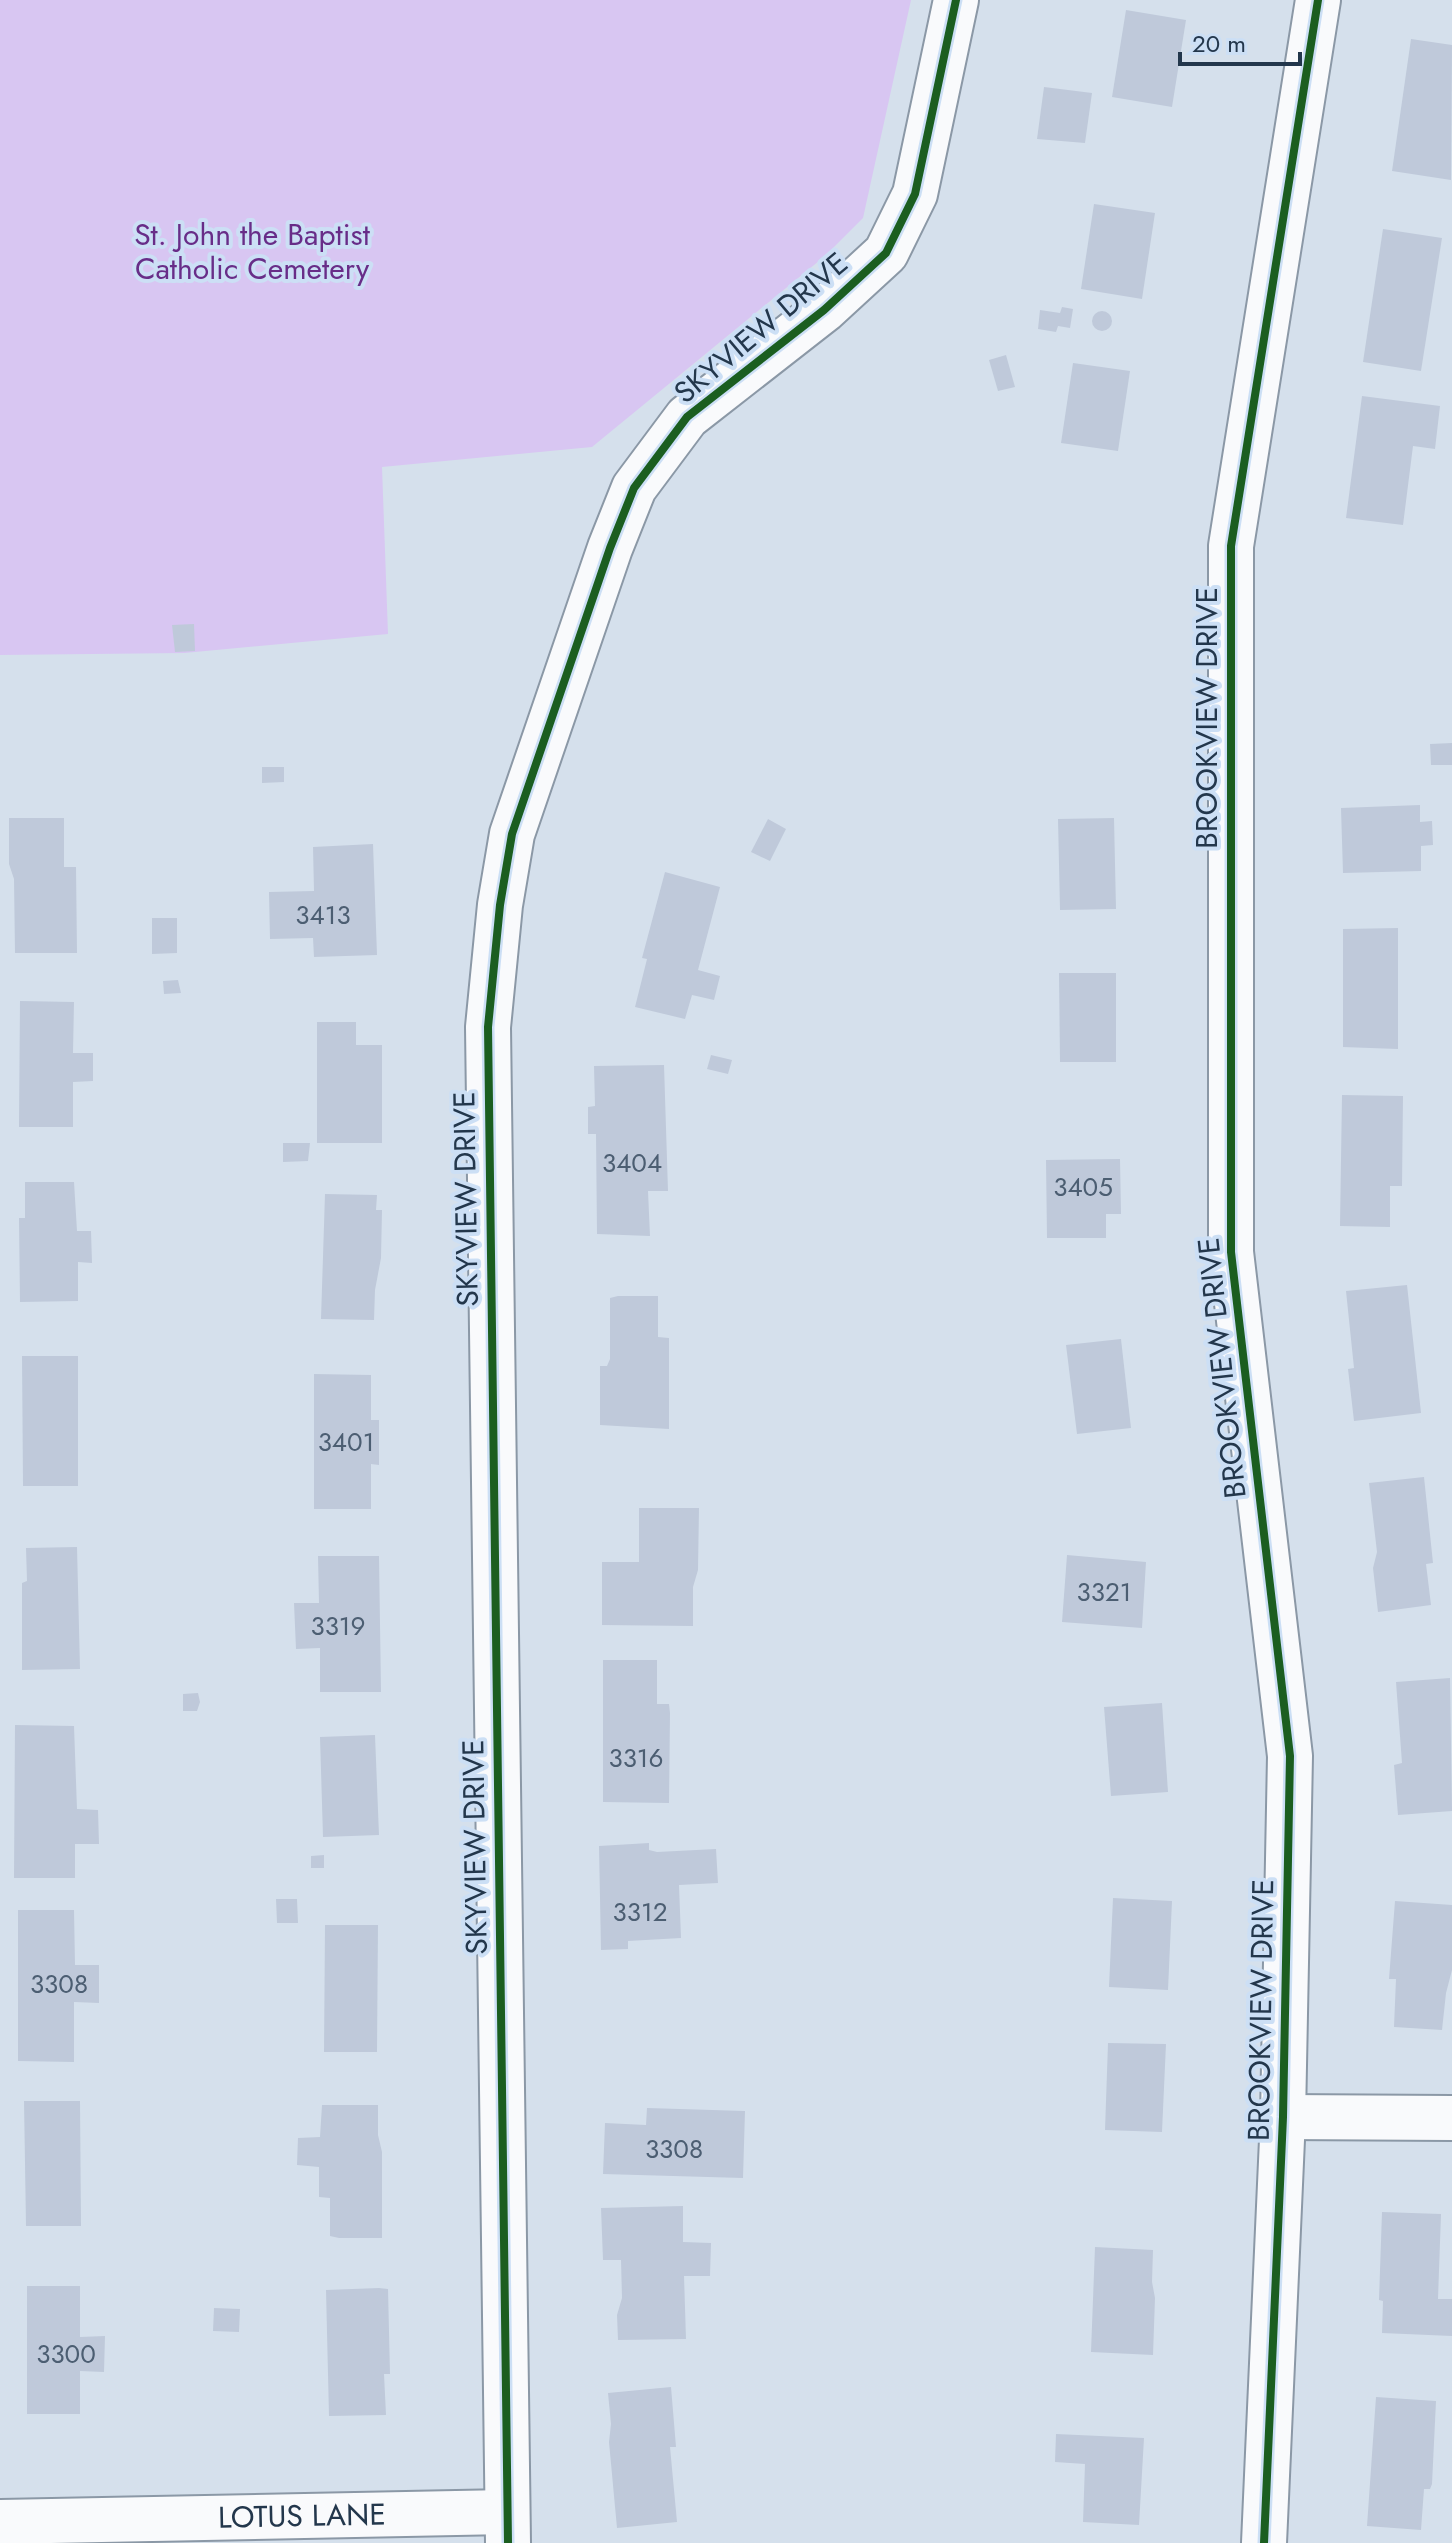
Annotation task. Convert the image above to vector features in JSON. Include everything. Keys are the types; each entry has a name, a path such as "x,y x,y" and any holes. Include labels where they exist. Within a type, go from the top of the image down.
{"street":[{"name":"SKYVIEW DRIVE","path":"508,2528 488,1027 500,905 512,834 610,548 634,488 687,417 824,310 886,253 915,194 956,0"},
{"name":"BROOKVIEW DRIVE","path":"1264,2543 1283,2117 1290,1756 1231,1252 1231,546 1318,0"},
{"path":"1283,2117 1452,2118"},
{"name":"LOTUS LANE","path":"0,2522 508,2528"}],"green space":[{"name":"St. John the Baptist Catholic Cemetery","path":"0,0 911,0 863,218 825,256 592,447 382,467 388,634 184,653 0,655"}],"building":[{"path":"1126,10 1186,20 1172,107 1112,97"},
{"path":"1411,39 1452,45 1451,180 1392,171"},
{"path":"1044,87 1092,93 1085,143 1037,139"},
{"path":"1094,204 1155,213 1142,299 1081,289"},
{"path":"1383,229 1442,238 1421,371 1363,362"},
{"path":"1062,307 1073,309 1070,328 1058,326 1056,332 1038,329 1040,310 1060,313"},
{"path":"1102,311 1109,314 1112,321 1109,328 1102,331 1095,328 1092,321 1095,314"},
{"path":"1006,355 1015,387 998,391 989,360"},
{"path":"1073,363 1130,371 1118,451 1061,443"},
{"path":"1362,396 1440,406 1435,449 1413,446 1403,525 1346,518"},
{"path":"194,624 195,651 175,652 172,625"},
{"path":"1452,743 1452,765 1431,765 1430,744"},
{"path":"262,767 284,767 284,782 262,783"},
{"path":"1420,805 1420,822 1432,821 1433,845 1421,846 1421,871 1343,873 1341,808"},
{"path":"9,818 64,818 64,867 76,867 77,953 15,953"},
{"path":"1114,818 1116,909 1060,910 1058,819"},
{"path":"768,819 786,829 770,861 751,852"},
{"path":"373,844 377,955 314,957 313,938 270,939 269,892 314,891 313,847"},
{"path":"665,872 720,887 698,970 720,976 714,1000 692,995 685,1019 635,1007 647,959 642,958"},
{"path":"152,918 177,918 177,953 152,954"},
{"path":"1398,928 1398,1049 1343,1047 1343,929"},
{"path":"1059,973 1116,973 1116,1062 1060,1062"},
{"path":"178,980 181,993 164,994 163,981"},
{"path":"20,1001 74,1002 73,1053 93,1053 93,1081 73,1082 73,1127 19,1127"},
{"path":"317,1022 356,1022 356,1045 382,1045 382,1143 317,1143"},
{"path":"711,1055 732,1060 728,1074 707,1069"},
{"path":"664,1065 668,1191 648,1191 650,1236 597,1234 596,1134 588,1134 588,1107 595,1106 594,1066"},
{"path":"1342,1095 1403,1096 1402,1186 1390,1186 1390,1227 1340,1226"},
{"path":"283,1143 310,1143 308,1161 283,1162"},
{"path":"1120,1159 1121,1214 1106,1214 1106,1238 1047,1238 1046,1160"},
{"path":"25,1182 74,1182 77,1231 91,1231 92,1263 78,1262 78,1301 20,1302 19,1218 25,1218"},
{"path":"325,1194 377,1195 376,1210 382,1210 381,1258 374,1320 321,1319"},
{"path":"1407,1285 1421,1413 1354,1421 1348,1369 1354,1368 1346,1291"},
{"path":"658,1296 658,1337 669,1338 669,1429 600,1425 600,1366 607,1366 610,1359 610,1298"},
{"path":"1121,1339 1131,1428 1077,1434 1066,1345"},
{"path":"22,1356 78,1356 78,1486 23,1486"},
{"path":"314,1374 371,1375 371,1420 379,1420 379,1465 371,1464 371,1509 314,1509"},
{"path":"1424,1477 1433,1563 1426,1564 1431,1605 1378,1612 1373,1568 1377,1552 1369,1483"},
{"path":"639,1508 699,1508 693,1626 602,1625 602,1562 639,1562"},
{"path":"77,1547 80,1669 22,1670 22,1583 27,1581 26,1548"},
{"path":"1067,1555 1146,1562 1142,1628 1062,1622"},
{"path":"318,1556 379,1556 381,1692 320,1692 320,1648 296,1649 294,1603 319,1603"},
{"path":"603,1660 657,1660 657,1704 669,1704 670,1713 669,1803 603,1802"},
{"path":"1450,1678 1452,1811 1398,1815 1394,1765 1402,1763 1396,1682"},
{"path":"198,1693 200,1702 197,1711 183,1711 183,1694"},
{"path":"1162,1703 1168,1792 1111,1796 1104,1707"},
{"path":"15,1725 74,1726 77,1809 98,1810 99,1844 75,1844 75,1878 14,1878"},
{"path":"375,1735 379,1835 323,1837 320,1737"},
{"path":"649,1843 649,1850 657,1852 716,1849 718,1883 679,1885 681,1938 628,1941 628,1949 601,1950 599,1846"},
{"path":"324,1855 324,1868 311,1868 311,1856"},
{"path":"1113,1898 1172,1901 1168,1990 1109,1987"},
{"path":"276,1899 297,1899 298,1923 277,1923"},
{"path":"1395,1901 1452,1905 1452,1970 1442,2030 1394,2027 1396,1979 1389,1979"},
{"path":"18,1910 74,1910 75,1965 99,1965 99,2003 74,2002 74,2062 18,2061"},
{"path":"325,1925 378,1925 377,2052 324,2052"},
{"path":"1108,2043 1166,2044 1162,2132 1105,2130"},
{"path":"24,2101 80,2101 81,2226 26,2226"},
{"path":"322,2105 378,2105 378,2135 382,2152 382,2238 330,2236 330,2198 319,2197 319,2167 297,2165 298,2138 320,2137"},
{"path":"647,2108 745,2111 743,2178 603,2174 605,2123 646,2125"},
{"path":"683,2206 683,2242 711,2243 710,2276 684,2276 686,2339 618,2340 617,2315 622,2298 621,2260 603,2260 601,2208"},
{"path":"1382,2212 1441,2214 1438,2299 1452,2299 1452,2336 1382,2333 1383,2301 1379,2300"},
{"path":"1095,2247 1153,2250 1153,2355 1091,2352"},
{"path":"27,2286 80,2286 80,2337 105,2336 104,2372 80,2371 80,2414 27,2414"},
{"path":"388,2289 390,2374 384,2374 386,2415 329,2416 326,2290"},
{"path":"214,2308 240,2309 239,2332 213,2331"},
{"path":"671,2387 676,2447 670,2447 677,2522 617,2528 608,2393"},
{"path":"1376,2397 1436,2401 1432,2484 1430,2489 1424,2489 1421,2530 1367,2526"},
{"path":"1056,2434 1144,2438 1139,2525 1083,2522 1085,2464 1055,2462"}],"cycle path":[{"path":"508,2543 488,1027 500,905 512,834 610,548 634,488 687,417 824,310 886,253 915,194 956,0"},
{"path":"1264,2543 1283,2117 1290,1756 1231,1252 1231,546 1318,0"}]}
